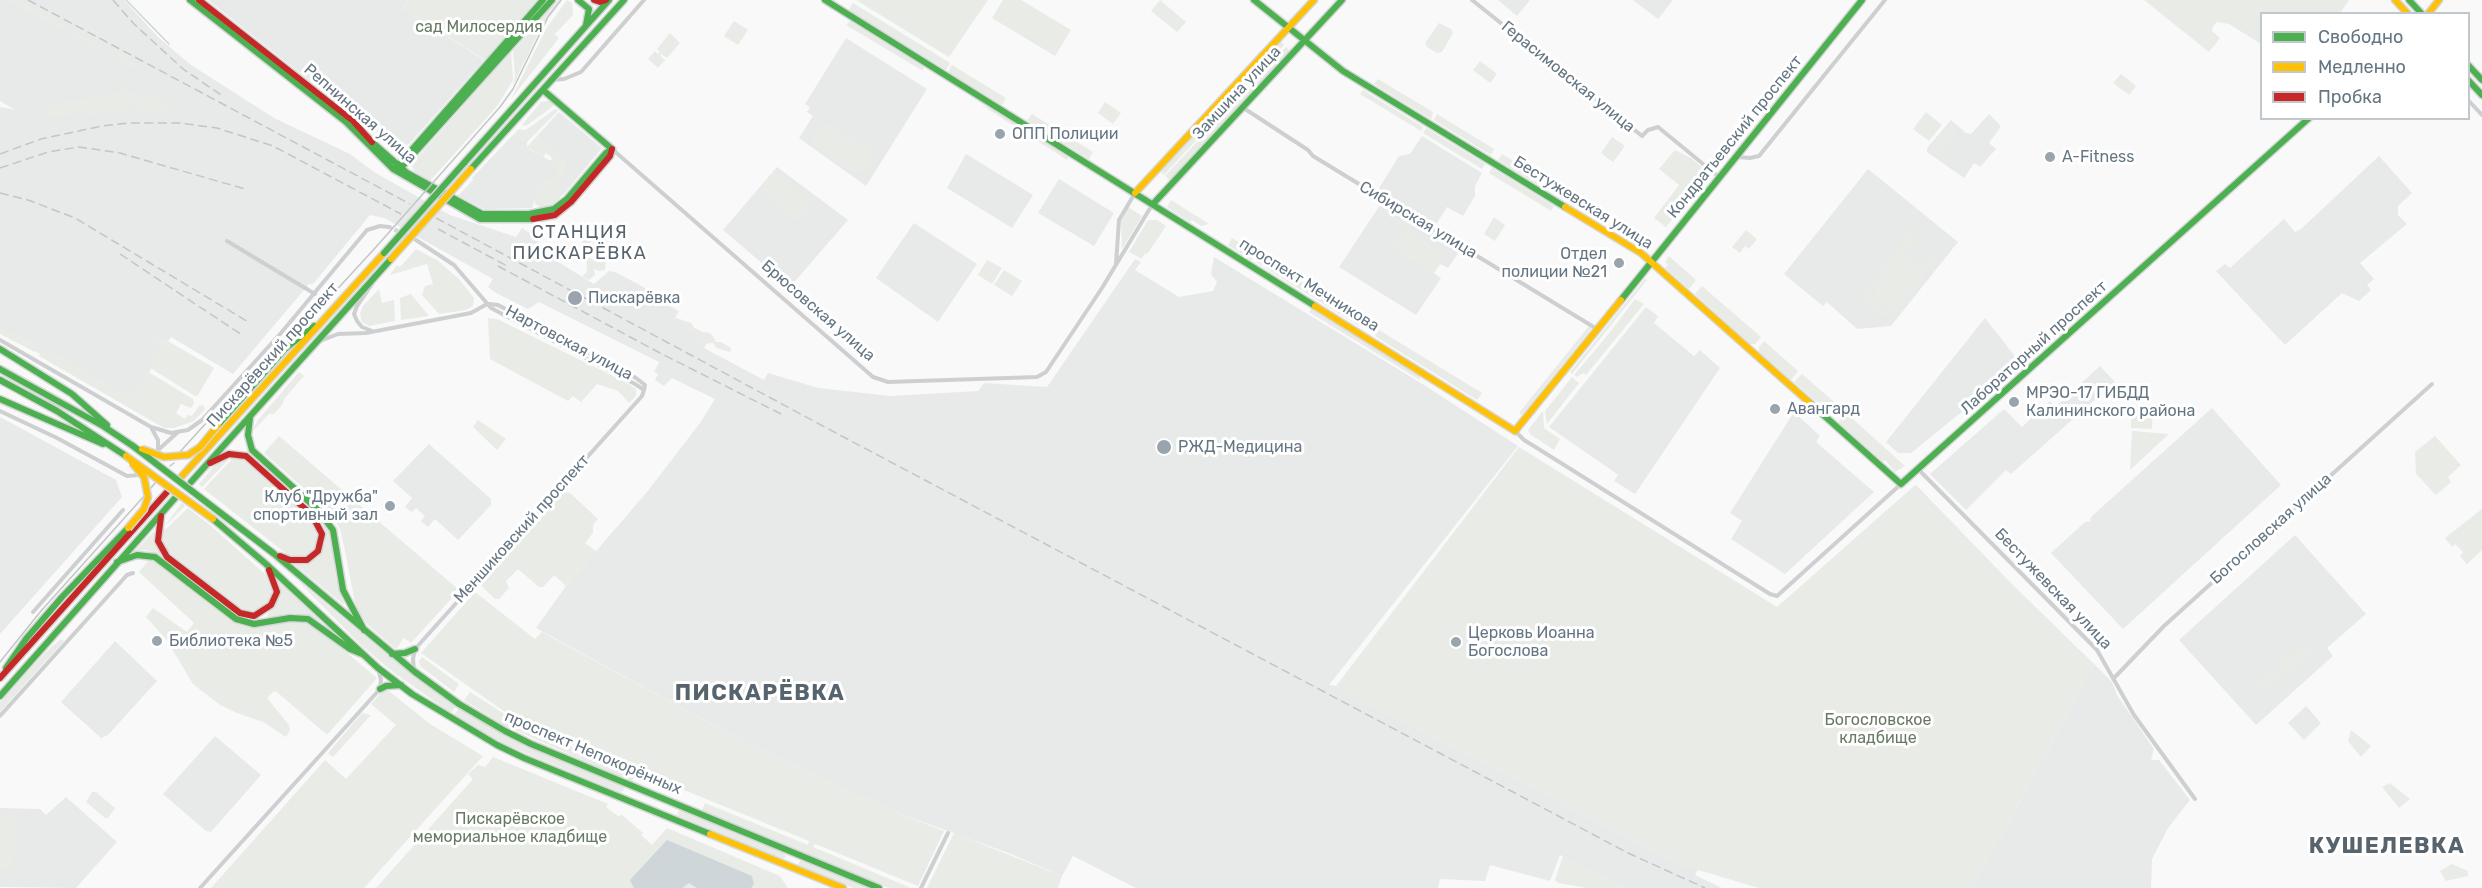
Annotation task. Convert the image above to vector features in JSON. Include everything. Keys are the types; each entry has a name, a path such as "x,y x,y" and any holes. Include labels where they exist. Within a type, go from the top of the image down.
{"main road":[{"name":"Репнинская улица","path":"190,0 346,122 398,168 480,219 550,217 566,208 610,156 612,149"},
{"name":"Репнинская улица","path":"199,0 353,122 398,168"},
{"path":"398,168 543,0"},
{"path":"398,168 552,0"},
{"path":"578,0 589,9 586,26"},
{"path":"594,0 600,2 608,0"},
{"path":"586,26 608,0"},
{"path":"543,90 624,0"},
{"name":"проспект Мечникова","path":"825,0 1515,431"},
{"name":"Бестужевская улица","path":"1254,0 1343,71 1620,240 1652,262 1901,484"},
{"name":"Замшина улица","path":"1135,193 1314,0"},
{"name":"Замшина улица","path":"1153,204 1341,0"},
{"name":"Кондратьевский проспект","path":"1515,431 1862,0"},
{"path":"2395,0 2406,12"},
{"path":"2409,0 2420,12"},
{"path":"2430,12 2439,0"},
{"name":"Пискарёвский проспект","path":"186,480 320,323 586,26"},
{"path":"2479,72 2482,80"},
{"path":"2470,81 2482,95"},
{"name":"Пискарёвский проспект","path":"186,480 206,465 543,90"},
{"name":"Брюсовская улица","path":"543,90 612,149"},
{"name":"Лабораторный проспект","path":"1901,484 2307,120"},
{"path":"133,446 164,457 183,456 200,447 292,342 320,323"},
{"path":"0,349 72,394 121,437"},
{"path":"0,369 121,437"},
{"path":"3,382 66,416 115,449"},
{"path":"0,399 115,449"},
{"path":"250,416 248,435 252,450 317,509 333,530 343,590 362,622 364,631"},
{"name":"проспект Непокорённых","path":"121,437 186,480 392,654 474,713 531,744 879,888"},
{"name":"проспект Непокорённых","path":"115,449 265,563 378,668 441,713 496,745 843,888"},
{"path":"206,465 229,454 246,456 312,515 322,534 320,546 313,556 299,561 274,554"},
{"path":"0,678 26,639 144,509 148,496 144,477 126,456"},
{"path":"0,678 167,492"},
{"path":"0,696 176,495"},
{"path":"161,514 158,541 167,557 240,613 254,616 260,614 267,610 273,601 277,592 274,579 265,563"},
{"path":"117,562 137,555 155,556 236,619 254,624 290,618 308,619 350,649 365,655"},
{"path":"392,654 415,649"},
{"path":"380,689 386,686 401,685"},
{"path":"789,866 795,853"}],"street":[{"path":"551,80 564,79 581,72 644,0"},
{"name":"Герасимовская улица","path":"1472,0 1642,136 1648,130 1658,127 1720,178"},
{"path":"1737,156 1750,159 1759,156 1885,0"},
{"path":"2470,101 2482,115"},
{"name":"Сибирская улица","path":"1242,107 1308,150 1313,156 1598,329"},
{"name":"Брюсовская улица","path":"612,149 882,382 1042,375 1050,368 1086,314 1153,204"},
{"name":"Брюсовская улица","path":"1116,265 1119,220 1135,193"},
{"path":"0,340 151,427 165,432 178,432 202,420 315,294 367,230 380,226 389,227"},
{"name":"Нартовская улица","path":"416,240 454,265 487,304 644,390"},
{"path":"227,241 315,294"},
{"path":"373,331 362,327 354,314 377,276"},
{"path":"315,343 338,334 356,334 471,313 487,304"},
{"name":"Богословская улица","path":"2114,678 2164,626 2432,384"},
{"name":"Меншиковский проспект","path":"415,649 642,396 644,390"},
{"path":"0,411 57,438 127,476 138,475"},
{"path":"151,427 158,440 157,451 178,432"},
{"name":"проспект Мечникова","path":"1515,431 1524,441 1770,594 1777,596"},
{"name":"Бестужевская улица","path":"1918,469 2085,636 2102,657 2134,715 2195,799"},
{"name":"Лабораторный проспект","path":"1777,596 1901,484"},
{"path":"33,612 123,510"},
{"path":"0,716 127,575 133,573"},
{"path":"415,649 413,659 415,672"},
{"path":"200,888 380,689 381,680 378,668"},
{"path":"921,888 948,833"}],"shaded area":[{"path":"0,0 124,0 158,37 191,65 274,118 350,154 374,172 450,215 516,237 522,228 540,240 532,246 594,284 609,271 615,272 666,299 664,303 679,311 675,318 710,336 704,348 764,380 768,373 818,388 891,396 978,391 984,383 1047,387 1135,259 1141,262 1135,270 1179,297 1213,291 1217,282 1211,274 1214,257 1424,385 1518,446 1329,685 1336,686 1681,865 1698,869 1695,875 1722,888 1624,888 1560,855 1550,881 1490,865 1485,881 1440,879 1438,888 1136,888 1073,856 1062,876 1011,854 895,812 748,744 536,628 566,586 647,492 700,423 715,399 672,378 664,386 655,380 658,374 654,372 659,362 539,302 528,309 496,293 488,287 493,279 384,218 370,215 313,284 309,284 233,374 171,337 129,405 0,331 0,107 15,110 0,101"},
{"path":"208,0 408,0 402,8 484,60 409,144 400,147 359,120 332,99 329,91 322,84 314,84"},
{"path":"1498,0 1530,0 1517,16"},
{"path":"1633,0 1673,0 1658,19"},
{"path":"846,38 927,89 866,186 799,138 813,116 807,112 810,107 805,104"},
{"path":"559,112 602,148 563,195 555,188 565,173 564,162 537,136"},
{"path":"1989,114 2000,125 1989,143 1996,149 1980,167 1974,163 1964,178 1927,152 1927,148 1951,120 1966,133 1971,134"},
{"path":"513,135 527,142 527,147 532,151 559,165 560,173 535,198 532,208 484,209 458,196 473,180 472,178"},
{"path":"1422,136 1482,173 1475,186 1475,196 1463,216 1447,207 1435,226 1378,190 1399,156 1410,154"},
{"path":"966,154 1033,195 1012,228 947,188"},
{"path":"2379,156 2412,193 2398,206 2398,215 2407,224 2360,263 2374,279 2367,285 2371,290 2359,301 2342,293 2285,345 2216,271 2225,264 2230,268 2284,219 2295,232 2301,229"},
{"path":"777,167 848,220 790,287 723,230"},
{"path":"1868,169 1958,242 1891,326 1857,329 1827,302 1823,306 1784,274"},
{"path":"1059,179 1114,213 1094,246 1038,213"},
{"path":"1382,202 1461,249 1448,268 1440,264 1434,273 1441,278 1416,315 1339,267"},
{"path":"914,223 977,264 938,322 876,278"},
{"path":"1646,307 1658,316 1654,323 1694,356 1700,350 1720,368 1635,494 1614,481 1618,475 1549,427"},
{"path":"1985,318 2021,364 1911,453 1898,453 1886,442"},
{"path":"2100,366 2115,382 2011,474 2006,470 1966,510 1930,474 2004,409 2022,427 2050,401 2055,407"},
{"path":"2212,408 2281,485 2123,629 2051,553 2085,522 2090,522 2091,517"},
{"path":"1794,412 1820,436 1816,442 1874,492 1785,574 1731,539 1742,521 1730,513"},
{"path":"0,417 116,480 122,497 0,634"},
{"path":"429,444 491,499 491,505 458,540 435,519 428,527 421,521 425,516 416,508 412,512 405,507 412,498 393,481"},
{"path":"2295,535 2366,614 2327,648 2333,656 2256,725 2179,640"},
{"path":"115,641 157,681 108,735 101,738 61,702"},
{"path":"2094,664 2112,682 2117,695 2154,749 2151,760 2159,760 2190,800 2168,828 2152,859 2151,888 1970,888 2011,818"},
{"path":"2306,706 2321,723 2304,740 2288,723"},
{"path":"215,736 261,775 211,832 206,831 163,794"},
{"path":"66,797 117,842 76,888 0,887 0,808 40,809 46,815"},
{"path":"667,840 752,876 754,884 751,888 697,888 689,883 682,888 634,888 630,880"}],"green space":[{"path":"5,0 20,0 108,50 136,63 138,68 134,69 66,32 65,29 59,29"},
{"name":"сад Милосердия","path":"408,0 537,0 485,60 402,8"},
{"path":"560,0 542,26 513,85 515,76 513,51"},
{"path":"567,0 572,3 573,15 555,34 559,38 511,99 546,29"},
{"path":"856,0 988,0 949,57"},
{"path":"1003,0 1021,0 1071,30 1055,56 992,18"},
{"path":"1160,0 1186,22 1177,32 1151,11"},
{"path":"2144,0 2349,0 2341,12 2260,12 2260,43 2229,24 2217,22 2212,31 2220,38 2209,52"},
{"path":"853,3 950,63 946,70 849,10"},
{"path":"734,21 748,30 738,45 724,36"},
{"path":"850,21 924,67 923,71 846,25"},
{"path":"1439,23 1451,29 1453,33 1442,52 1437,53 1425,43"},
{"path":"670,33 680,43 667,58 661,54 660,56 665,60 658,68 648,59 655,51 658,54 660,52 657,49"},
{"path":"1280,41 1284,45 1164,175 1159,171"},
{"path":"1286,47 1290,51 1170,180 1165,176"},
{"path":"511,52 513,80 498,105 430,181 415,172 412,166 417,158"},
{"path":"1480,61 1497,74 1490,83 1473,70"},
{"path":"952,65 1006,98 1002,105 948,72"},
{"path":"105,73 134,93 158,95 158,98 175,108 135,111 131,97 129,98 129,109 91,116 83,113 53,118 40,108 121,92 122,88 102,75"},
{"path":"2121,74 2136,86 2129,95 2113,83"},
{"path":"1378,79 1433,112 1431,119 1374,84"},
{"path":"1363,90 1423,127 1421,131 1360,94"},
{"path":"549,101 554,105 526,126 522,125 541,102"},
{"path":"1105,102 1121,113 1113,124 1098,113"},
{"path":"980,104 1068,157 1067,160"},
{"path":"555,109 558,111 527,142 513,135 519,129 525,130"},
{"path":"1926,112 1942,125 1929,141 1913,129"},
{"path":"1032,114 1093,152 1089,159 1027,120"},
{"path":"1437,114 1494,149 1491,155 1434,120"},
{"path":"826,124 835,127 872,150 875,159 869,170 857,173 816,147 812,135 818,127"},
{"path":"1951,124 1959,131 1938,156 1929,149"},
{"path":"1426,128 1485,164 1482,169 1423,133"},
{"path":"537,136 562,159 566,170 565,177 557,187 563,192 562,195 554,204 542,208 535,204 534,190 557,172 556,166 550,162 552,158 546,153 543,157 527,147"},
{"path":"1612,137 1625,146 1613,162 1601,153"},
{"path":"1675,150 1691,158 1709,173 1666,227 1654,218 1679,185 1659,169"},
{"path":"1502,154 1541,178 1537,184 1498,160"},
{"path":"1492,168 1554,206 1551,211 1489,173"},
{"path":"774,171 812,203 797,222 759,190"},
{"path":"1171,200 1209,224 1201,226 1192,220 1190,222 1167,207"},
{"path":"1128,207 1142,216 1122,249 1121,221"},
{"path":"1494,217 1505,225 1495,241 1484,234"},
{"path":"1148,220 1157,220 1166,226 1142,259 1129,252"},
{"path":"1915,225 1919,228 1910,240 1925,244 1931,253 1932,261 1941,249 1943,251 1896,312 1886,316 1874,314 1866,306 1864,298 1861,300 1858,297","holes":["1914,245 1919,246 1926,253 1927,262 1924,268 1902,251 1873,287 1877,291 1870,300 1883,310 1889,302 1884,297 1894,304 1923,269 1892,308 1884,311 1875,308 1868,298 1870,289 1901,250"]},
{"path":"1404,228 1446,253 1433,274 1391,248"},
{"path":"1746,230 1757,239 1749,249 1745,246 1740,253 1732,247"},
{"path":"590,231 606,238 608,247 601,253 606,258 605,270 598,271 594,268 595,275 589,280 582,276 587,272 586,259 594,260 604,242 595,237 584,250 581,249 583,240 588,238"},
{"path":"1232,238 1256,253 1252,260 1228,245"},
{"path":"416,249 437,260 459,279 474,298 473,306 466,310 439,314 422,295 425,286 433,284 427,264 390,275 397,265 400,267"},
{"path":"1260,256 1363,320 1359,326 1256,262"},
{"path":"1669,256 1696,280 1689,289 1665,268 1668,265 1665,262"},
{"path":"987,260 1002,268 992,284 978,275"},
{"path":"1004,270 1022,281 1012,296 994,285"},
{"path":"1645,279 1647,280 1572,374 1570,372"},
{"path":"1702,286 1761,337 1755,344 1750,344 1695,294"},
{"path":"379,289 382,303 394,300 395,321 369,326 362,322 360,313 363,306"},
{"path":"411,294 429,316 401,320 400,298"},
{"path":"1635,299 1644,304 1586,375 1583,373 1577,377 1574,375 1611,331"},
{"path":"1312,308 1420,375 1420,380 1309,312"},
{"path":"665,314 691,323 702,333 707,332 716,342 721,342 731,348 730,352 717,348 713,343 701,344 697,336"},
{"path":"488,318 497,319 625,382 636,389 636,396 629,403 618,391 597,384 581,402 573,396 568,401 490,359"},
{"path":"1589,326 1592,328 1522,415 1519,413"},
{"path":"0,328 35,342 37,348 35,352 0,334"},
{"path":"141,328 149,330 214,368 198,395 195,396 152,369 150,363 161,346"},
{"path":"1379,330 1482,393 1477,400 1375,336"},
{"path":"1764,341 1798,371 1791,380 1759,352 1759,347"},
{"path":"46,346 119,391 122,387 131,393 145,372 150,373 193,399 194,403 191,408 181,404 176,413 185,419 188,415 192,416 199,406 203,405 205,409 194,421 174,428 164,428 39,356"},
{"path":"299,372 304,376 284,399 282,405 274,414 269,414 251,433 258,420"},
{"path":"1802,374 1841,408 1836,414 1831,415 1794,382"},
{"path":"1572,377 1579,383 1547,424 1545,411"},
{"path":"2138,407 2153,407 2152,429 2131,428 2131,413"},
{"path":"1543,411 1544,428 1560,439 1554,450 1530,434 1528,430"},
{"path":"1845,412 1905,466 1895,472 1885,460 1883,462 1839,423"},
{"path":"478,420 506,439 497,450 473,427"},
{"path":"2132,431 2169,434 2130,470"},
{"path":"279,436 459,590 411,643 404,638 396,649 357,613 340,529 331,513 264,453"},
{"path":"2435,436 2461,465 2448,477 2451,482 2436,495 2416,474 2415,452"},
{"name":"Богословское кладбище","path":"1519,447 1777,607 1916,485 2094,664 2011,818 1970,888 1759,888 1681,865 1336,686"},
{"path":"230,456 248,461 311,519 318,530 319,537 312,552 303,557 288,555 204,489 231,460 230,458 202,487 199,484 217,463"},
{"path":"564,492 570,493 598,519 593,525 593,533 585,543 596,551 566,586 554,575 543,587 539,587 518,569 506,581 509,588 499,599 495,599 481,585"},
{"path":"182,503 185,506 163,528"},
{"path":"188,508 266,575 272,592 271,599 264,608 252,612 234,606 165,550 161,541 163,528 166,529"},
{"path":"2482,509 2482,550 2467,564 2460,556 2463,552 2455,544 2452,547 2445,538"},
{"path":"326,525 332,540 336,577 343,604 293,563 306,564 320,554 325,543 323,526"},
{"path":"154,531 155,543 162,557 146,550 135,551"},
{"path":"151,558 234,622 252,627 298,621 315,625 377,678 327,735 274,691 267,698 289,725 290,730 286,737 263,722 220,705 193,684 166,639 146,617 153,608 187,632 194,623 139,572"},
{"path":"297,580 391,658 456,706 451,713 393,672 361,645"},
{"path":"277,581 321,621 295,613 268,617 278,597"},
{"path":"475,592 535,639 542,632 748,744 895,812 944,831 918,886 818,845 815,844 813,847 911,888 889,888 702,810 705,803 808,845 809,841 554,737 508,714 421,653"},
{"path":"61,639 64,641 0,712 0,702"},
{"path":"2302,642 2314,654 2288,677 2277,665"},
{"path":"422,657 459,684 454,692 420,666 419,661"},
{"path":"2272,669 2280,678 2264,693 2255,684"},
{"path":"385,688 430,724 483,756 364,888 211,888 325,760 346,779 396,725 371,704"},
{"path":"470,692 522,725 635,774 632,782 504,725 464,700"},
{"path":"459,708 507,736 622,786 625,790 620,792 504,744 454,715"},
{"path":"362,713 371,715 333,757 328,753"},
{"path":"2351,730 2371,746 2361,757 2348,741"},
{"name":"Пискарёвское мемориальное кладбище","path":"493,757 608,804 606,807 619,817 621,814 643,833 641,835 652,845 667,828 780,876 788,888 376,888 473,779 468,774 478,765 485,767"},
{"path":"2390,783 2410,799 2399,808 2382,787"},
{"path":"92,792 96,792 115,808 108,818 86,802"},
{"path":"679,810 784,853 786,857 782,859 677,815"},
{"path":"0,814 19,816 12,871 0,869"},
{"path":"954,833 1062,876 1058,888 927,888"},
{"path":"1563,856 1624,888 1587,888 1558,883 1555,880"},
{"path":"800,861 869,888 853,888 800,866 798,864"},
{"path":"2452,864 2468,871 2468,876 2446,881 2440,871"}],"waterway":[{"path":"126,0 169,44"}],"tunnel":[{"path":"389,227 416,240"}],"tram line":[{"path":"178,454 288,333 330,297 500,107 513,89 548,17 561,0"},
{"path":"170,466 174,463"},
{"path":"151,488 155,483"},
{"path":"0,662 41,611 145,495"}],"railway":[{"path":"28,0 410,204"},
{"path":"113,0 134,24 183,69 221,95"},
{"path":"0,154 41,139 102,126 128,123 180,123 217,128 273,146 401,214"},
{"path":"0,168 48,152 79,147 120,153 245,189"},
{"path":"0,193 28,200 75,218 250,323"},
{"path":"436,218 1628,853 1705,888"},
{"path":"438,229 507,266"},
{"path":"120,254 242,335"},
{"path":"498,266 660,353 783,415"}],"traffic: fast":[{"path":"190,0 346,122 393,169 480,219 533,219"},
{"path":"396,168 543,0"},
{"path":"399,170 552,0"},
{"path":"578,0 589,9 586,25"},
{"path":"464,163 609,0"},
{"path":"471,169 624,0"},
{"path":"825,0 1315,306"},
{"path":"1254,0 1343,71 1565,207"},
{"path":"1153,204 1342,0"},
{"path":"1621,300 1862,0"},
{"path":"2409,0 2420,12"},
{"path":"2470,67 2482,80"},
{"path":"2470,82 2482,95"},
{"path":"543,90 612,149"},
{"path":"1810,403 1901,484 2307,120"},
{"path":"372,142 407,173 482,214 529,214 554,209 567,199 612,149"},
{"path":"384,253 464,163"},
{"path":"191,482 391,259"},
{"path":"218,425 285,349 314,326"},
{"path":"0,349 72,394 107,425"},
{"path":"0,369 103,426 133,446"},
{"path":"0,380 57,411 126,456"},
{"path":"0,399 103,444"},
{"path":"250,418 248,435 252,450 317,509 333,530 343,590 364,630"},
{"path":"133,446 273,553"},
{"path":"0,696 175,498"},
{"path":"213,519 266,564 378,668 412,694 497,745 524,758 710,834"},
{"path":"6,668 26,639 62,597 128,528"},
{"path":"273,553 415,672 459,704 505,731 531,744 879,888"},
{"path":"117,562 137,555 155,557 236,619 254,624 290,618 308,619 350,649 362,654"},
{"path":"392,654 415,649"},
{"path":"380,689 386,686 401,685"}],"traffic: slow":[{"path":"1135,193 1314,0"},
{"path":"2395,0 2406,12"},
{"path":"2430,12 2439,0"},
{"path":"391,259 471,169"},
{"path":"1565,207 1641,253 1810,403"},
{"path":"182,476 384,253"},
{"path":"1315,306 1515,431 1621,300"},
{"path":"142,449 164,457 188,455 200,447 218,425"},
{"path":"126,456 213,519"},
{"path":"128,528 144,509 148,497 144,477 132,463"},
{"path":"710,834 843,888"}],"traffic: jam":[{"path":"199,0 353,121 372,142"},
{"path":"594,0 600,2 606,0"},
{"path":"533,219 555,215 571,202 610,156 612,149"},
{"path":"210,463 229,454 246,456 312,515 322,534 318,551 307,560 290,560 280,556"},
{"path":"0,678 167,492"},
{"path":"161,516 158,541 167,557 240,613 254,616 271,605 277,592 269,570"}],"place":[{"name":"ОПП Полиции","path":"1000,134"},
{"name":"A-Fitness","path":"2050,157"},
{"name":"Отдел полиции №21","path":"1619,263"},
{"name":"Пискарёвка","path":"575,298"},
{"name":"МРЭО-17 ГИБДД Калининского района","path":"2014,402"},
{"name":"Авангард","path":"1775,409"},
{"name":"РЖД-Медицина","path":"1164,447"},
{"name":"Клуб \"Дружба\" спортивный зал","path":"390,506"},
{"name":"Библиотека №5","path":"157,641"},
{"name":"Церковь Иоанна Богослова","path":"1456,642"}],"district":[{"name":"СТАНЦИЯ ПИСКАРЁВКА","path":"580,243"},
{"name":"ПИСКАРЁВКА","path":"760,694"},
{"name":"КУШЕЛЕВКА","path":"2387,847"}]}
